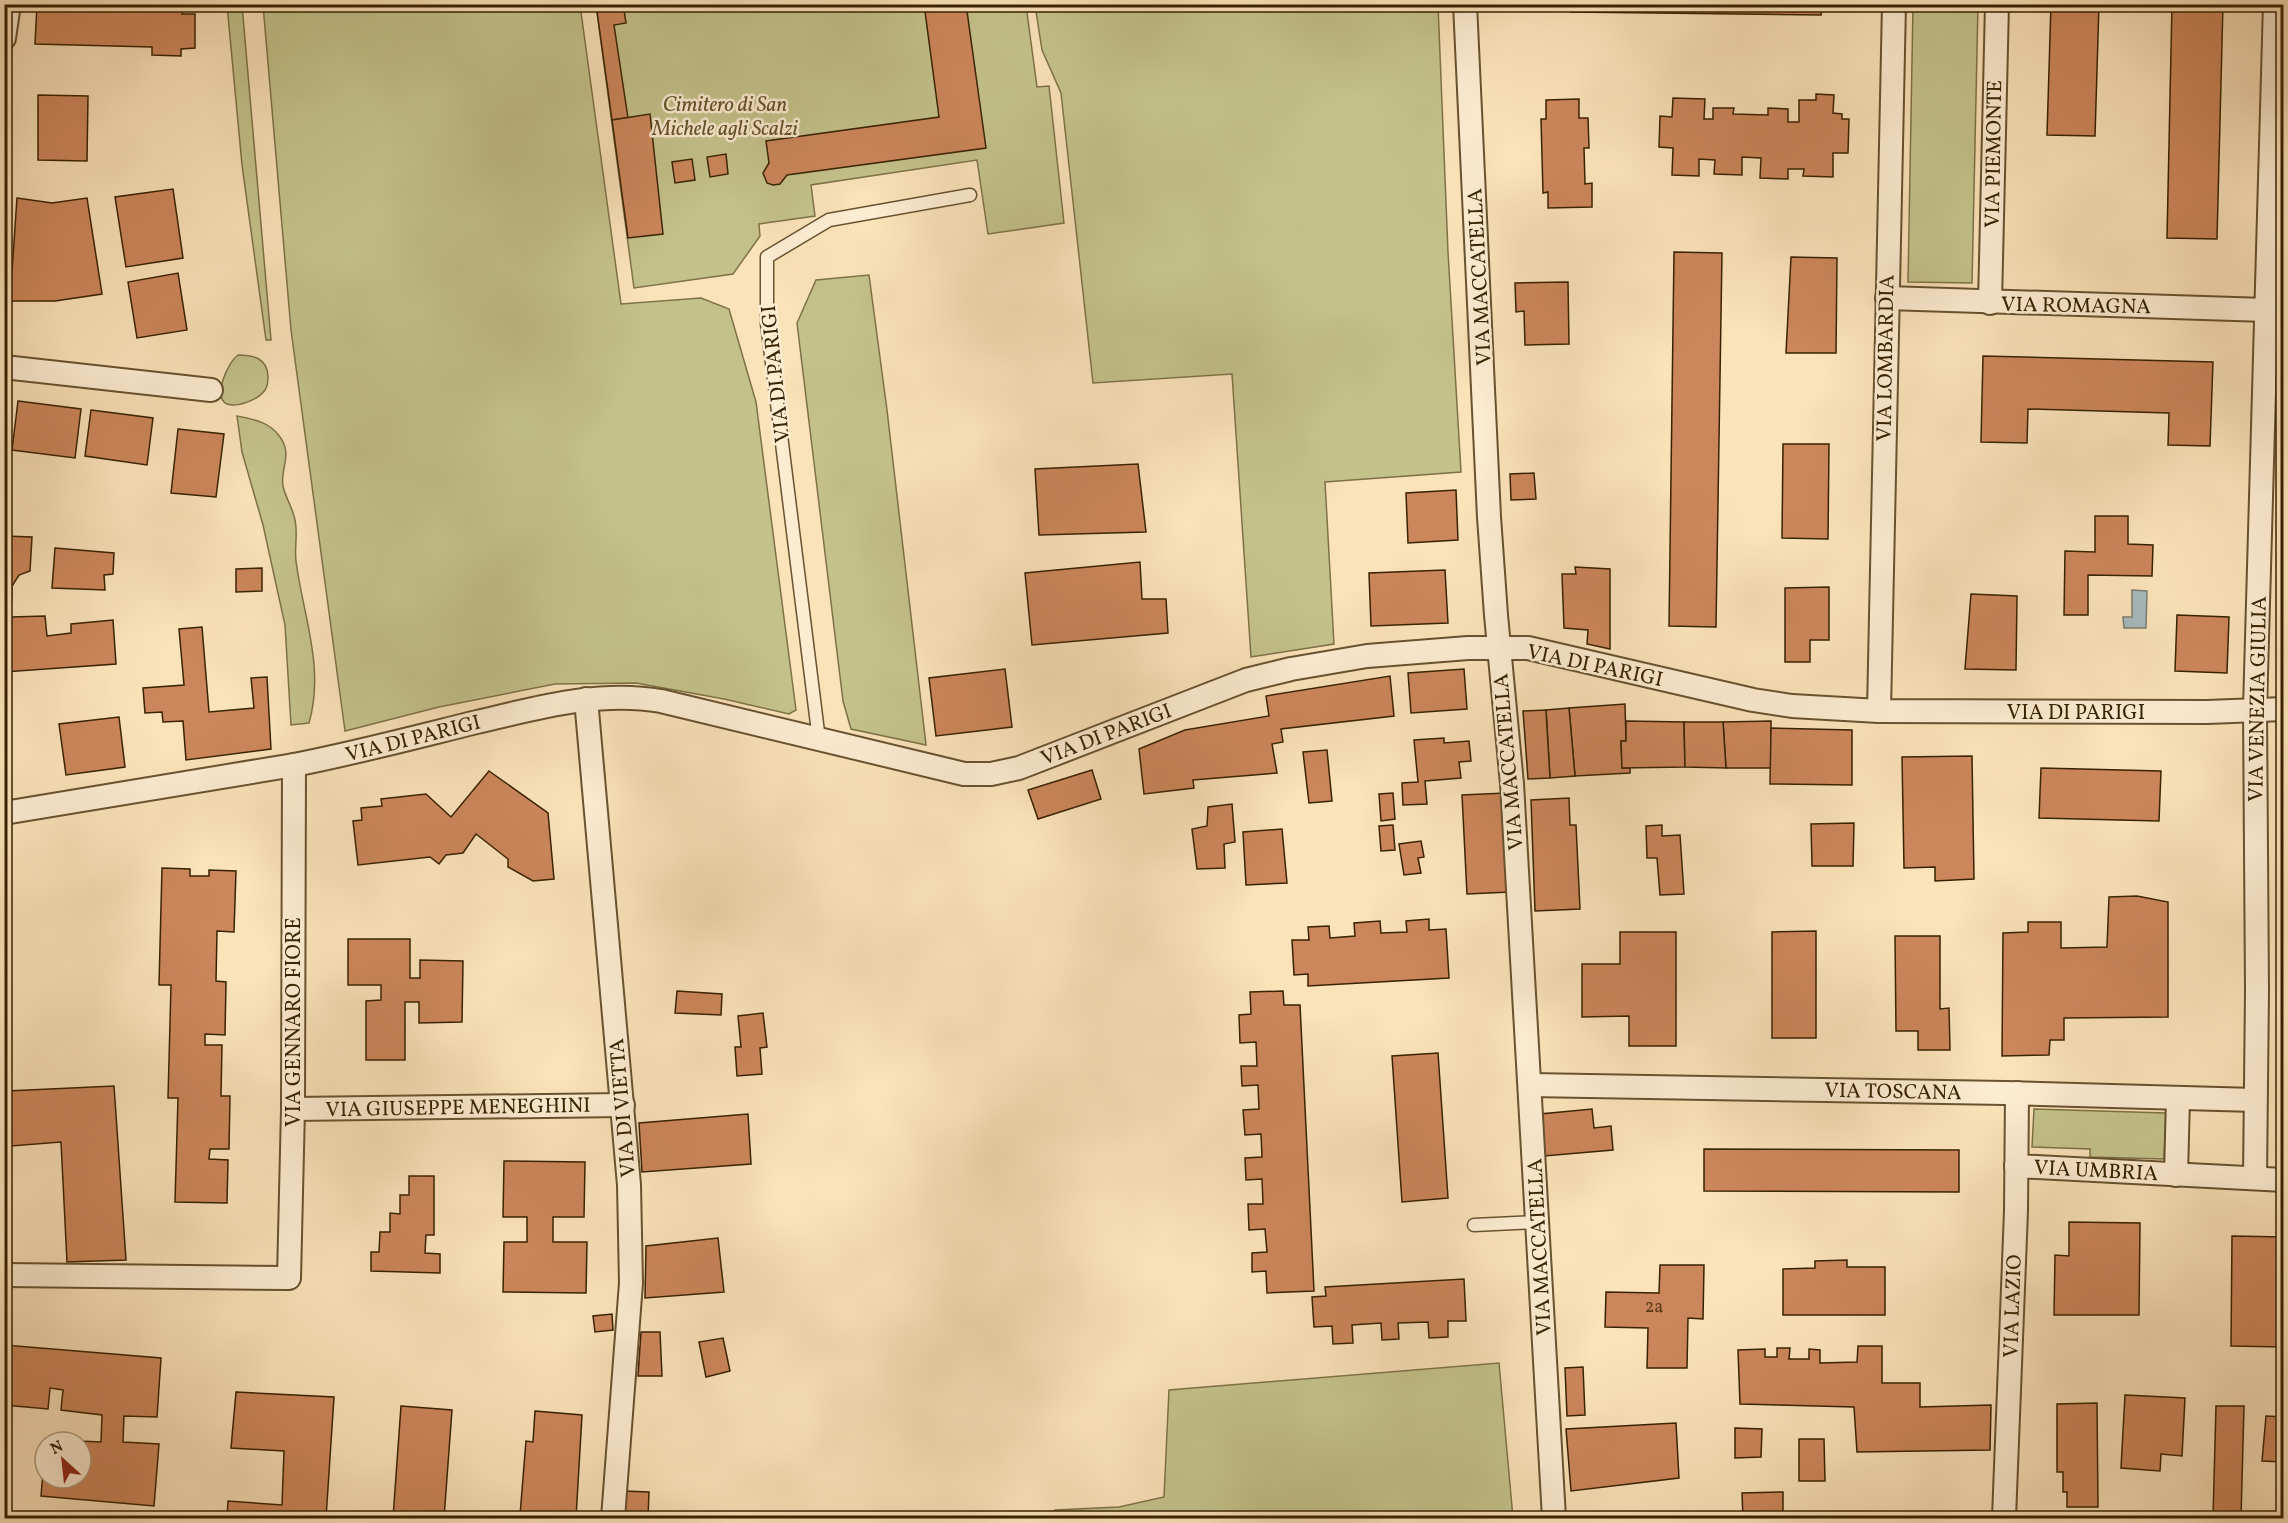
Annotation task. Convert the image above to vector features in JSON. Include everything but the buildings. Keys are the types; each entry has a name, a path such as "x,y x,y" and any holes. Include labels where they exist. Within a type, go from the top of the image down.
{"street":[{"path":"4,38 9,4"},
{"name":"VIA MACCATELLA","path":"1465,4 1489,517 1512,784 1554,1518"},
{"name":"VIA LOMBARDIA","path":"1879,711 1894,4"},
{"name":"VIA PIEMONTE","path":"1990,303 1997,4"},
{"name":"VIA VENEZIA GIULIA","path":"2255,1178 2257,991 2255,709 2275,4"},
{"name":"VIA ROMAGNA","path":"1887,298 2266,310"},
{"path":"4,367 211,390"},
{"name":"VIA DI PARIGI","path":"4,813 336,757 543,706 586,699 631,697 661,701 819,741 964,774 1005,772 1246,680 1376,656 1457,649 1528,648 1778,704 1879,711 2207,712 2283,709"},
{"name":"VIA DI VIETTA","path":"586,699 629,1185 631,1283 613,1518"},
{"name":"VIA GENNARO FIORE","path":"4,1275 289,1278 293,1109 294,765"},
{"name":"VIA TOSCANA","path":"1530,1085 2017,1093 2255,1100"},
{"name":"VIA LAZIO","path":"2004,1518 2017,1093"},
{"name":"VIA UMBRIA","path":"2176,1175 2178,1098"},
{"name":"VIA GIUSEPPE MENEGHINI","path":"293,1109 623,1105"},
{"name":"VIA UMBRIA","path":"2016,1166 2283,1180"}],"lane":[{"name":"VIA DI PARIGI","path":"819,741 767,323 767,257 829,220 970,195"},
{"path":"1474,1225 1538,1222"}],"green space":[{"path":"227,5 242,5 271,340 266,340 242,165"},
{"path":"263,5 580,5 621,304 701,298 729,309 756,402 796,710 789,714 636,683 555,684 439,707 345,731 291,330"},
{"name":"Cimitero di San Michele agli Scalzi","path":"596,5 1026,5 1037,87 1049,86 1064,223 988,234 977,160 811,185 815,216 759,224 760,236 733,274 634,288"},
{"path":"1035,5 1438,5 1448,252 1461,472 1325,482 1334,644 1251,657 1232,374 1093,383 1061,93 1042,50"},
{"path":"1913,5 1978,5 1972,283 1908,282"},
{"path":"869,275 926,745 851,729 843,701 797,323 816,280"},
{"path":"238,355 254,357 262,361 267,370 268,383 258,397 242,404 232,405 223,400 221,387 226,372"},
{"path":"237,416 255,420 271,428 280,437 286,450 283,486 295,522 296,561 314,662 315,682 309,723 291,725 285,625 263,525 242,452"},
{"path":"2034,1109 2166,1113 2164,1159 2090,1157 2090,1149 2032,1147"},
{"path":"1499,1363 1513,1518 1045,1518 1055,1510 1119,1507 1164,1497 1169,1390"}],"shaded area":[{"path":"2132,590 2147,591 2146,628 2124,628 2123,617 2132,617"}]}
